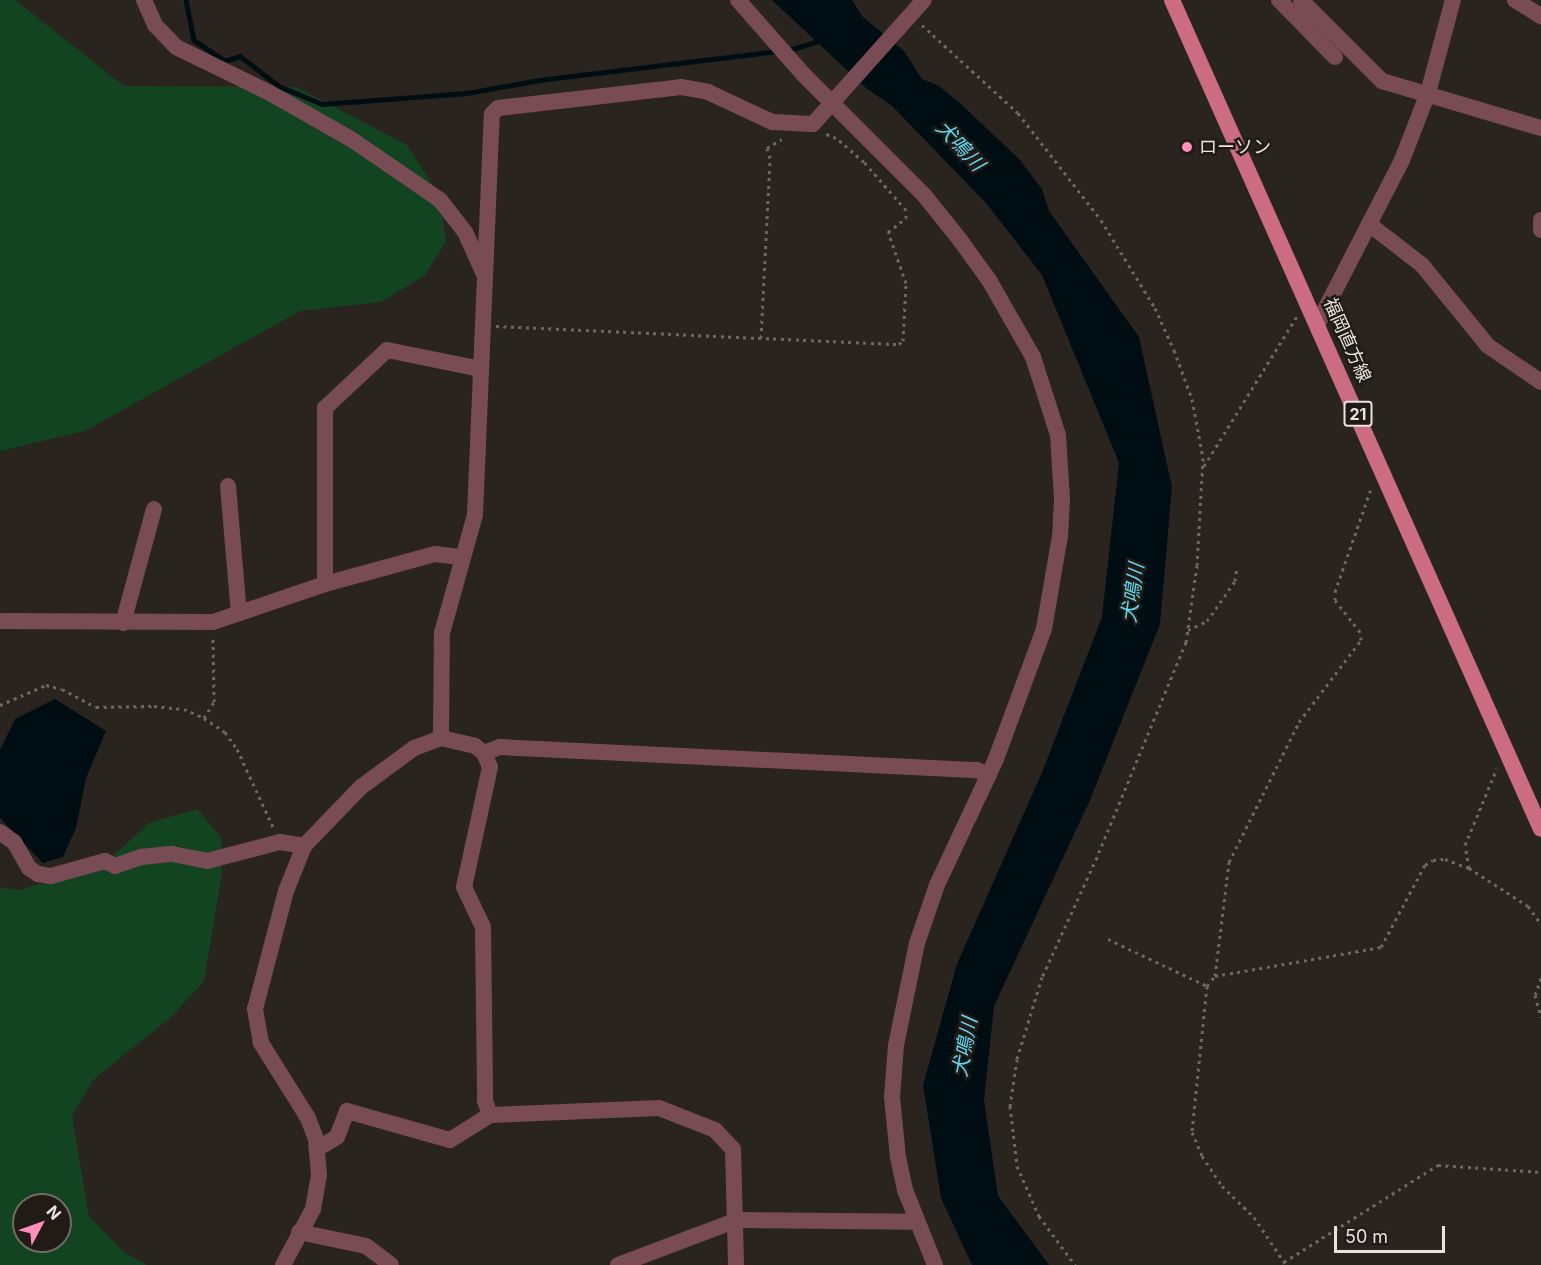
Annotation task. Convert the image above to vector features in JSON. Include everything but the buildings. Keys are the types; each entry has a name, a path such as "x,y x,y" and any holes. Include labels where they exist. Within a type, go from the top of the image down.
{"main road":[{"name":"福岡直方線","path":"1172,0 1318,323 1541,829"}],"street":[{"path":"144,0 155,25 176,47 270,93 351,139 440,200 465,232 485,275"},
{"path":"738,0 832,103 924,195 989,280 1033,357 1058,435 1062,499 1048,611 1026,685 989,776 937,885 903,996 893,1073 893,1124 905,1190 934,1265"},
{"path":"441,738 442,633 460,557 476,515 480,369 492,114 498,108 681,87 708,92 754,115 791,126 813,124 924,0"},
{"path":"1279,0 1335,57"},
{"path":"1301,0 1383,81 1541,128"},
{"path":"1318,323 1402,160 1428,93 1454,0"},
{"path":"1515,0 1541,16"},
{"path":"1541,220 1541,230"},
{"path":"1369,224 1422,265 1488,346 1541,382"},
{"path":"325,584 325,408 387,350 480,369"},
{"path":"228,486 239,614"},
{"path":"123,623 154,509"},
{"path":"0,621 213,622 325,584 435,554 460,557"},
{"path":"283,1265 298,1232 313,1209 319,1175 317,1149 308,1118 261,1043 255,1009 286,891 304,846 361,788 414,748 441,738 475,746 484,753 490,767 464,887 483,927 485,1101 490,1115"},
{"path":"484,753 500,747 977,770 989,776"},
{"path":"0,832 14,842 29,867 38,874 51,876 105,861 115,866 141,856 172,854 207,861 280,842 304,846"},
{"path":"317,1149 337,1137 347,1111 450,1140 490,1115 659,1108 716,1130 733,1149 738,1220 736,1265"},
{"path":"618,1265 738,1220 916,1222"},
{"path":"298,1232 366,1246 391,1265"}],"path":[{"path":"910,16 1018,113 1073,179 1131,266 1169,339 1192,399 1203,467 1188,630 1097,857 1042,977 1017,1059 1010,1106 1017,1166 1039,1216 1075,1265"},
{"path":"483,325 899,344 903,340 906,283 888,231 906,218 906,210 864,162 836,138 819,133"},
{"path":"761,338 770,159 767,148 787,139"},
{"path":"1203,467 1298,314 1309,304"},
{"path":"1383,470 1373,481 1335,592 1335,600 1360,632 1361,640 1299,722 1229,862 1215,976 1207,986 1192,1132 1202,1156 1222,1186 1254,1216 1285,1263 1438,1165 1541,1172"},
{"path":"1188,630 1207,621 1235,581 1238,567"},
{"path":"204,718 214,702 213,622"},
{"path":"0,705 46,685 62,689 96,707 154,706 184,710 204,718 225,732 237,749 280,842"},
{"path":"1469,868 1465,845 1498,766 1511,759"},
{"path":"1215,976 1372,952 1386,941 1425,864 1445,859 1469,868 1528,906 1541,924"},
{"path":"1108,939 1207,986"},
{"path":"1541,978 1535,995 1541,1017"}],"green space":[{"path":"0,0 15,0 124,86 296,87 407,145 439,195 446,242 424,276 381,302 300,311 85,431 0,451"},
{"path":"197,809 221,837 222,874 204,981 170,1018 93,1080 72,1116 89,1216 124,1252 147,1265 0,1265 0,887 18,890 100,868 149,823"}],"water":[{"name":"犬鳴川","path":"772,0 852,0 862,16 904,51 922,79 939,86 1020,160 1042,189 1049,211 1139,337 1172,487 1160,624 1090,800 994,1006 984,1100 998,1196 1049,1265 972,1265 941,1198 923,1085 957,964 1043,770 1102,617 1119,463 1042,275 986,203 892,106 866,88"},
{"path":"55,699 106,731 86,778 76,828 63,857 43,863 0,818 0,750 15,719"}],"waterway":[{"path":"186,0 194,40 225,61 240,56 279,86 322,104 467,93 539,80 777,51"},
{"path":"789,50 824,39"}],"place":[{"name":"ローソン","path":"1187,147"}]}
